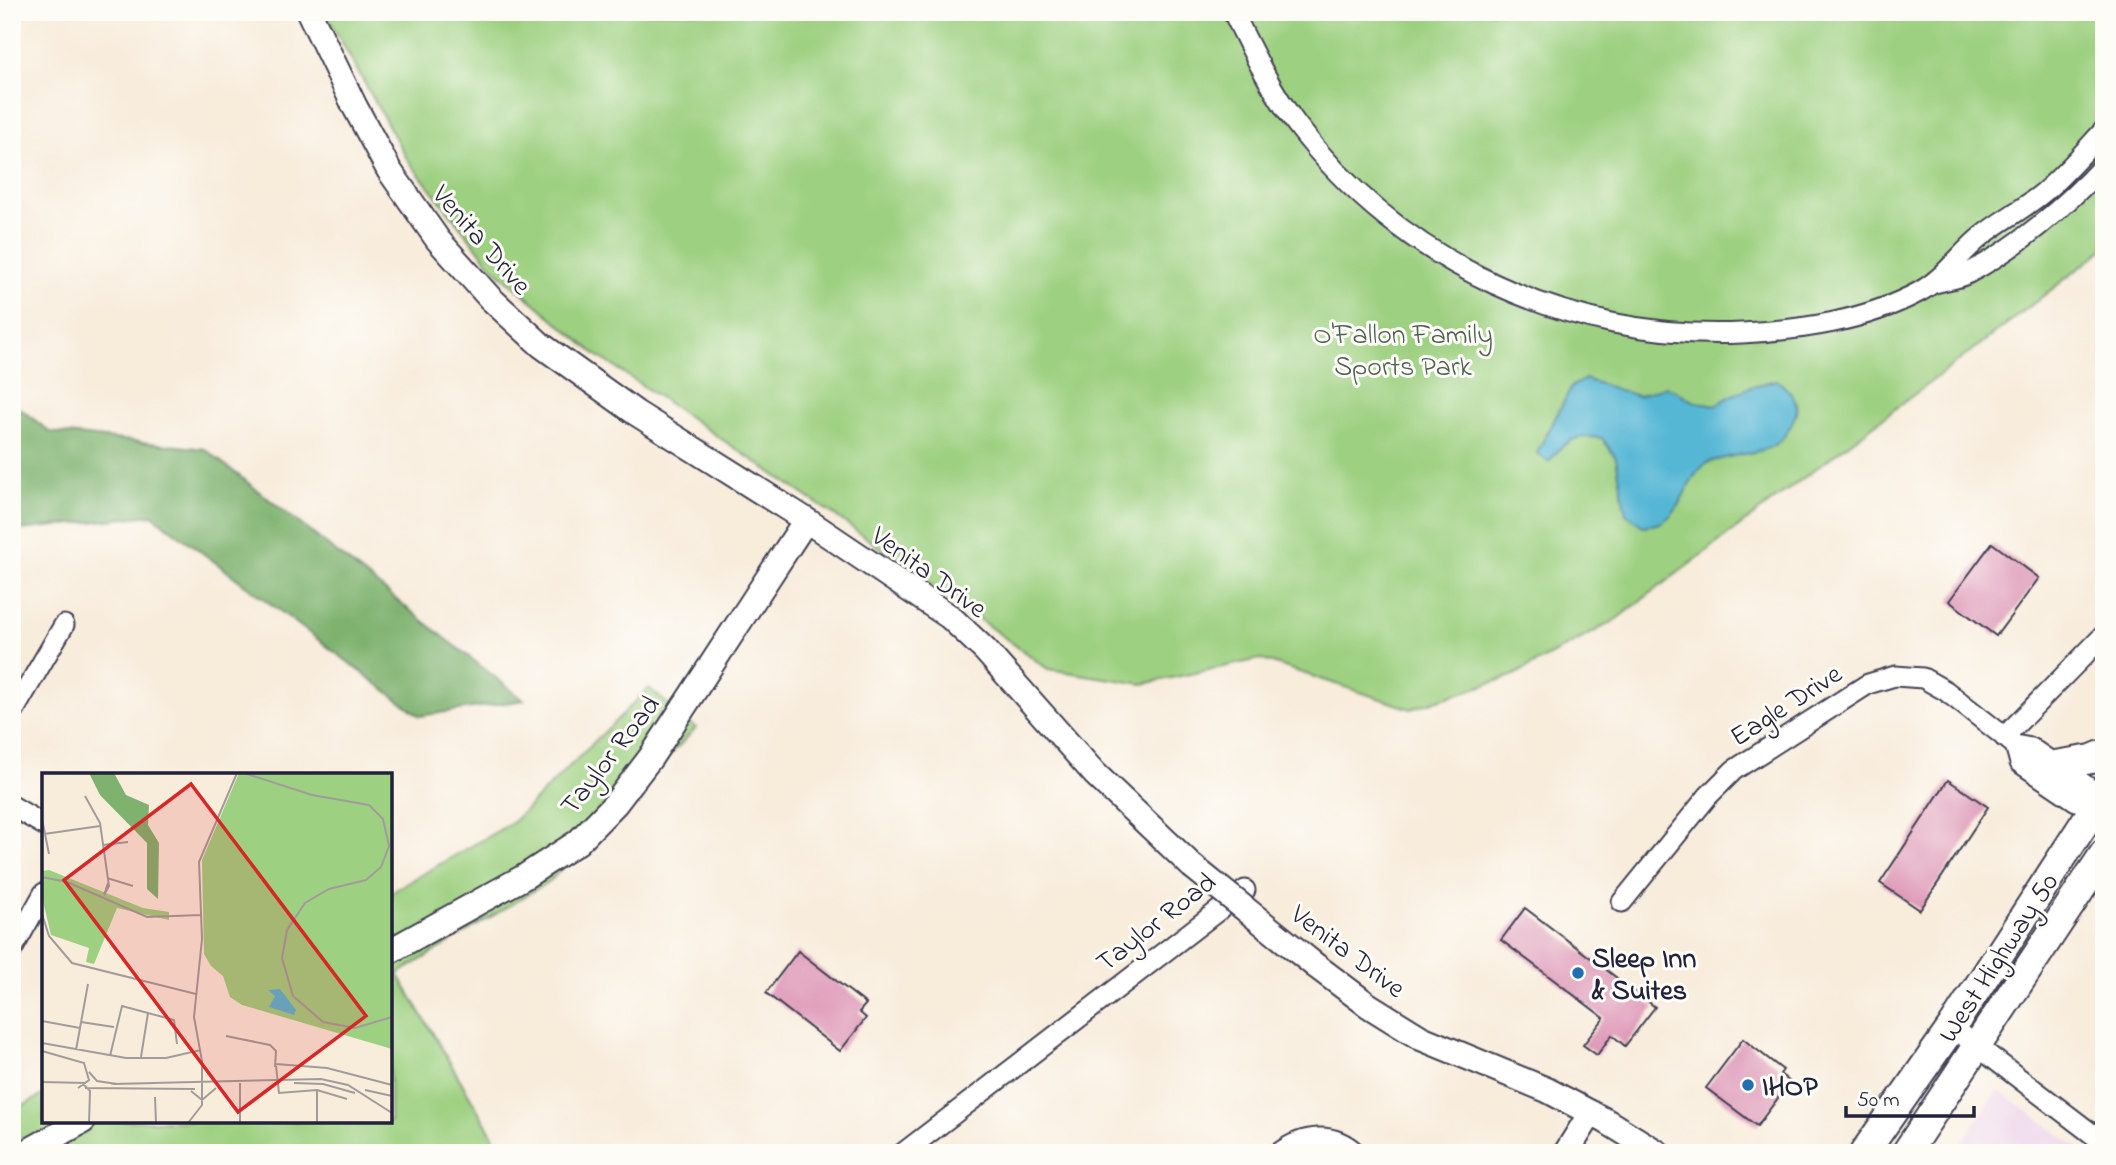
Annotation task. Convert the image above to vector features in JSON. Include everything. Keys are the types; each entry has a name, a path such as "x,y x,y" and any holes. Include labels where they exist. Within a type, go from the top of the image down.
{"main road":[{"path":"2055,765 2092,759 2104,754"},
{"name":"West Highway 50","path":"1864,1153 1952,1027 2102,801"},
{"name":"West Highway 50","path":"1906,1153 2104,854"}],"street":[{"name":"Venita Drive","path":"309,12 389,170 438,240 490,298 541,345 636,413 806,520 950,617 985,650 1112,792 1192,866 1368,1005 1420,1038 1547,1090 1658,1153"},
{"path":"1233,12 1270,84 1296,124 1355,190 1391,220 1477,276 1551,308 1627,327 1681,334 1767,332 1850,318 1884,308 1934,283 1965,275 2054,214 2104,165"},
{"path":"1934,283 1982,236 2045,191 2104,130"},
{"name":"Taylor Road","path":"392,950 524,877 578,842 615,804 651,757 806,520"},
{"path":"12,714 64,625"},
{"path":"2010,741 2104,635"},
{"name":"Eagle Drive","path":"1622,902 1708,796 1734,770 1868,684 1895,676 1923,678 1946,691 2010,741 2031,748 2087,786 2102,801"},
{"name":"Eagle Drive","path":"2010,741 2021,763 2076,801 2102,801"},
{"path":"12,806 42,824"},
{"name":"Taylor Road","path":"903,1153 1245,890"},
{"path":"12,950 42,897"},
{"path":"1952,1027 2104,1143"},
{"path":"1566,1153 1591,1113"},
{"path":"25,1153 79,1123"},
{"path":"1279,1153 1301,1140 1319,1136 1336,1140 1356,1153"}],"shaded area":[{"path":"1998,1090 2078,1148 2075,1153 1954,1153"}],"green space":[{"name":"O'Fallon Family Sports Park","path":"325,12 2104,12 2104,249 1614,621 1512,676 1411,709 1260,659 1143,684 1048,669 840,519 594,353 494,269 407,159"},
{"path":"12,402 50,432 205,449 524,700 420,716 152,515 12,531"},
{"path":"649,688 696,728 551,880 398,974 503,1153 12,1153 12,1112 42,1095 42,1123 392,1123 392,892 513,822"}],"water":[{"path":"1585,379 1638,396 1666,386 1695,402 1717,405 1746,389 1777,380 1795,400 1796,411 1782,439 1766,449 1708,463 1693,478 1668,518 1658,524 1643,526 1626,514 1616,458 1602,438 1571,440 1560,448 1549,462 1537,453 1572,386"}],"building":[{"path":"1992,543 2039,578 1996,636 1949,601"},
{"path":"1948,780 1988,807 1920,910 1880,883"},
{"name":"Sleep Inn & Suites","path":"1525,908 1655,1007 1625,1046 1612,1035 1597,1055 1583,1045 1604,1018 1501,940"},
{"path":"798,951 866,1004 859,1012 866,1018 840,1051 766,993"},
{"name":"IHOP","path":"1743,1039 1783,1070 1780,1074 1790,1082 1757,1126 1706,1088"}],"place":[{"name":"Sleep Inn & Suites","path":"1578,973"},
{"name":"IHOP","path":"1748,1085"}]}
